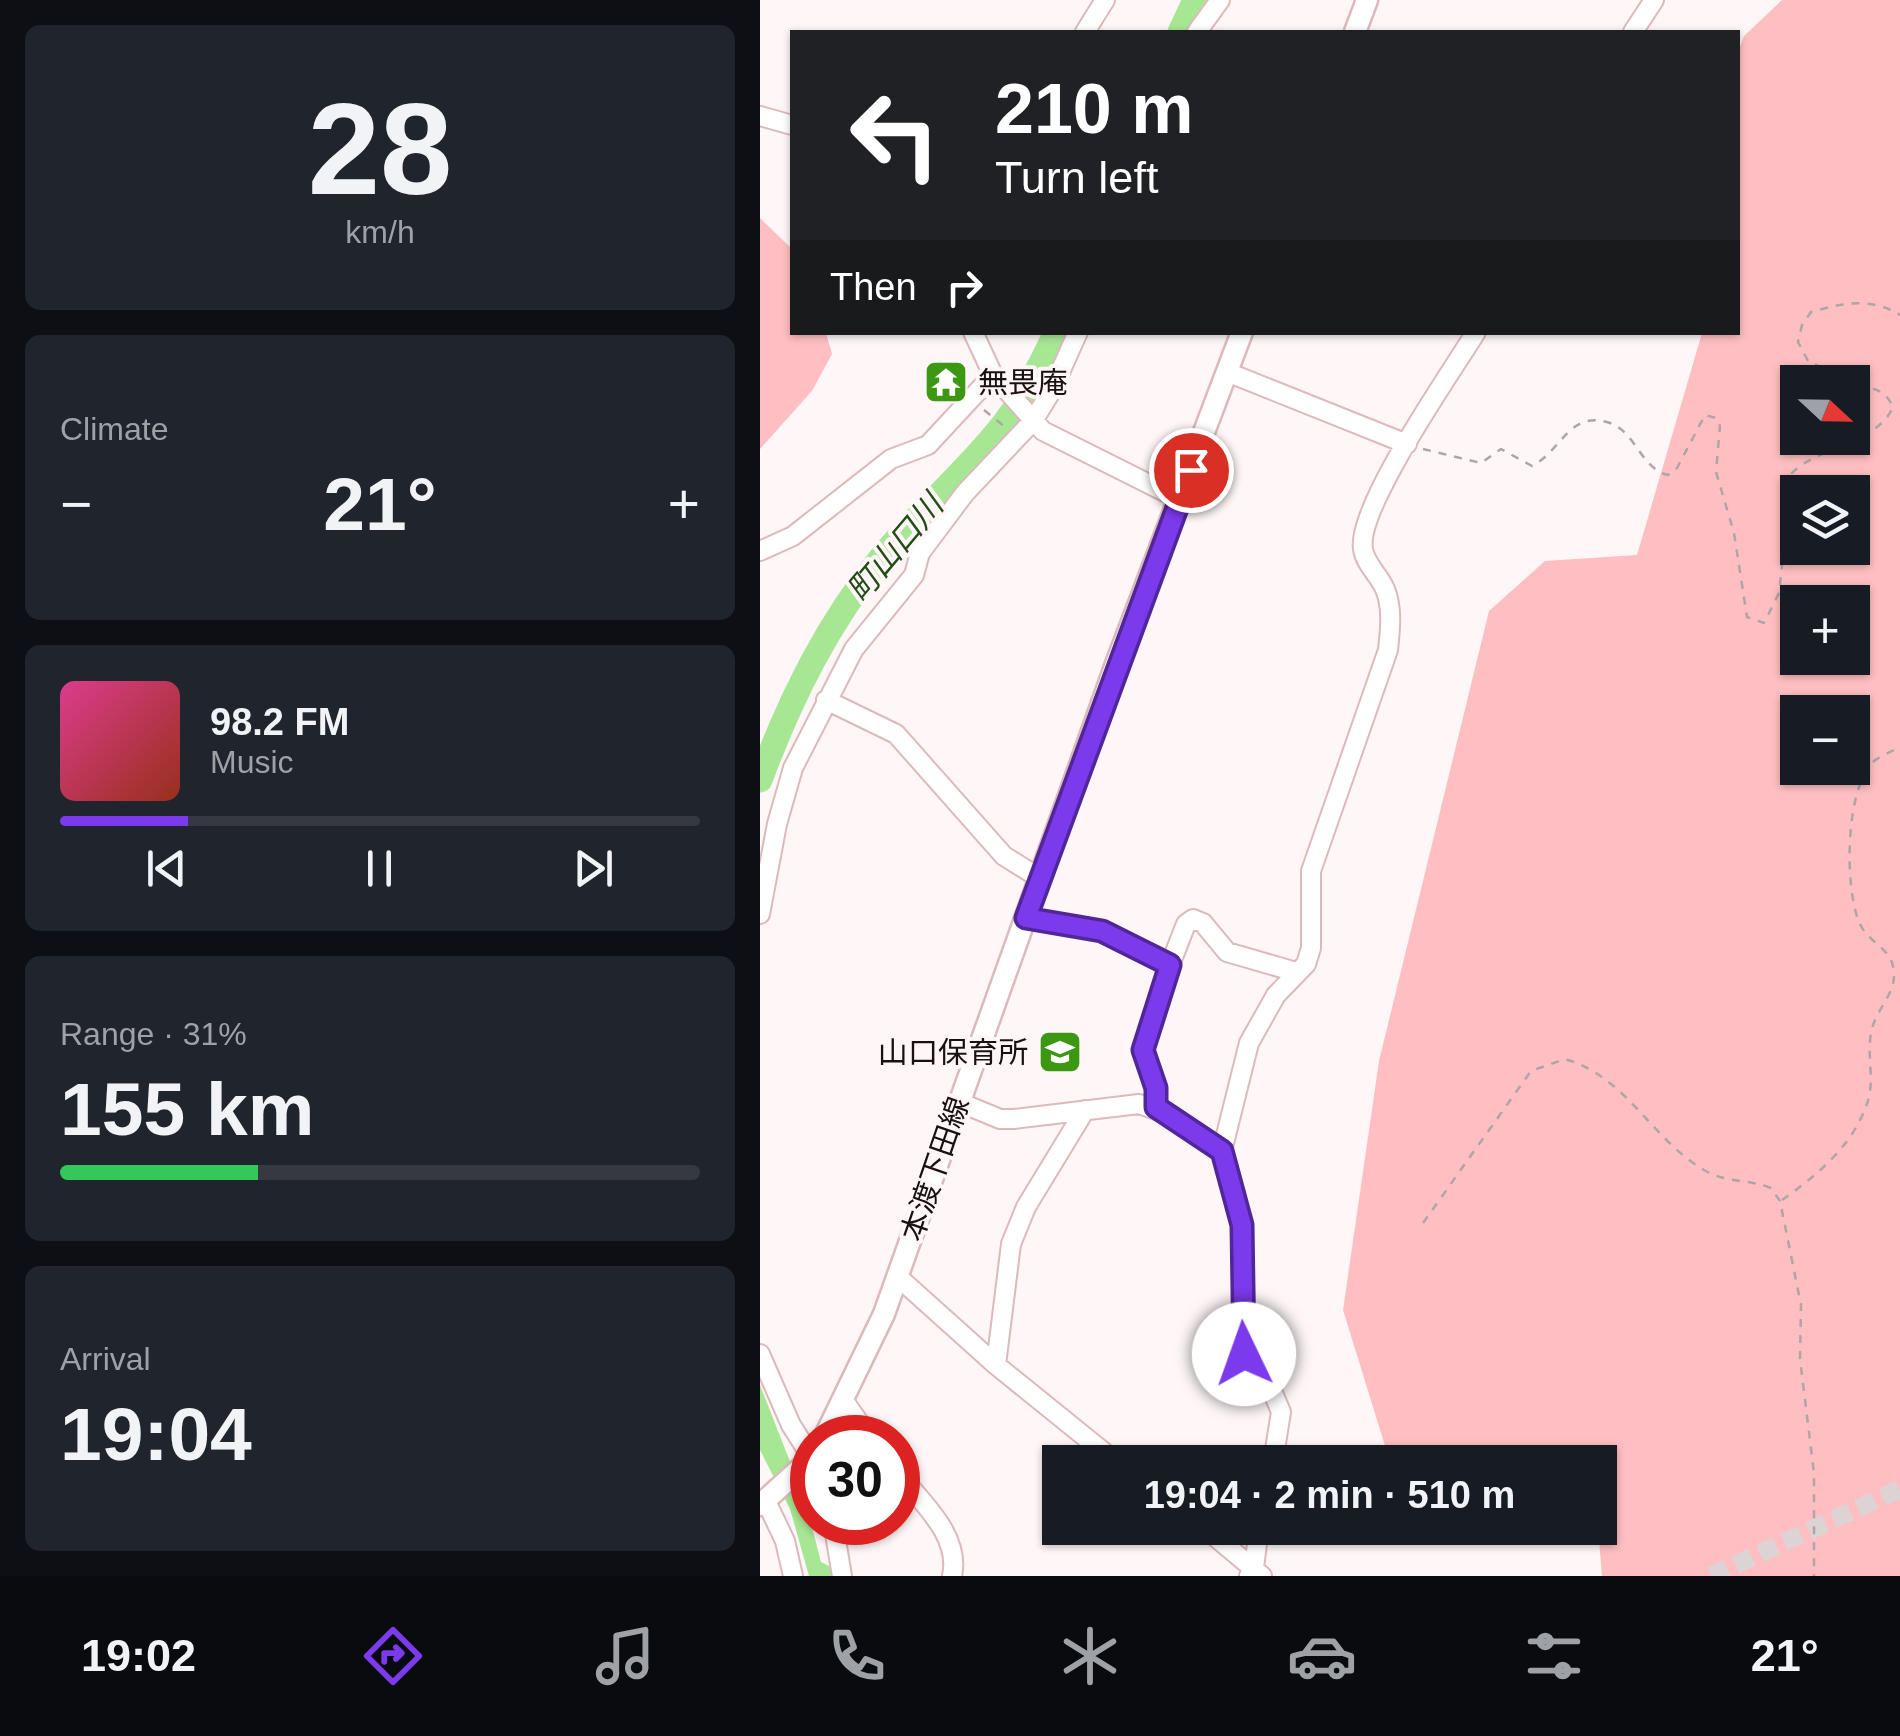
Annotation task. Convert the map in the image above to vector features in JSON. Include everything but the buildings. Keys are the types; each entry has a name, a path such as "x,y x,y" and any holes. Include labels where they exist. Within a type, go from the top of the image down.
{"main road":[{"path":"1356,30 1367,0"},
{"name":"本渡下田線","path":"837,1415 898,1277 1116,664 1241,335"},
{"path":"765,1502 790,1479"}],"street":[{"path":"1086,30 1105,0"},
{"path":"1198,30 1220,0"},
{"path":"1635,30 1654,0"},
{"path":"760,116 790,124"},
{"path":"974,335 993,375 1043,431 1180,500"},
{"path":"760,914 776,824 792,768 854,648 914,574 920,553 954,508 1052,390 1077,335"},
{"path":"1276,1445 1281,1412 1273,1393 1244,1354 1242,1225 1222,1151 1249,1043 1276,995 1306,964 1311,948 1311,871 1388,650 1391,615 1385,589 1362,551 1362,527 1407,444 1474,335"},
{"path":"1227,372 1407,444"},
{"path":"760,550 792,536 891,459 928,445 993,375"},
{"path":"826,700 896,734 1004,856 1041,878"},
{"path":"1026,918 1102,931 1170,965"},
{"path":"1156,1107 1156,1088 1143,1050 1186,924 1192,919 1203,923 1227,952 1296,972"},
{"path":"959,1102 1000,1119 1139,1104 1156,1107 1222,1151"},
{"path":"996,1365 1011,1244 1026,1208 1085,1110"},
{"path":"898,1277 996,1365 1095,1445"},
{"path":"760,1354 790,1423"},
{"path":"844,1402 853,1415"},
{"path":"920,1500 945,1531 953,1551 952,1576"},
{"path":"765,1502 785,1541 793,1576"},
{"path":"837,1545 842,1576"},
{"path":"1224,1545 1255,1573"},
{"path":"1255,1573 1257,1545"}],"path":[{"path":"1816,365 1808,361 1798,342 1802,325 1811,312 1851,302 1882,305 1900,315"},
{"path":"1870,387 1888,395 1893,406 1890,415 1870,431"},
{"path":"982,408 1014,435"},
{"path":"1407,444 1482,463 1501,449 1532,466 1546,459 1576,423 1586,419 1622,429 1655,472 1668,474 1677,468 1705,415 1716,418 1720,426 1716,472 1734,533 1742,606 1748,618 1764,623 1779,593 1792,473 1804,460 1816,455"},
{"path":"1780,1202 1816,1177 1835,1156 1858,1122 1870,1095 1873,1025 1892,992 1894,974 1891,956 1860,924 1848,844 1860,783 1873,762 1900,747"},
{"path":"1422,1223 1531,1072 1565,1059 1600,1073 1674,1147 1704,1170 1724,1180 1771,1188 1780,1202 1801,1304 1800,1359 1814,1473 1814,1576"}],"shaded area":[{"path":"1782,0 1900,0 1900,1576 1602,1576 1599,1545 1617,1545 1617,1445 1385,1445 1343,1310 1379,1061 1489,611 1545,561 1637,555 1701,335 1740,335 1740,47 1744,36"},
{"path":"760,218 790,247 790,335 827,335 832,354 812,391 760,449"},
{"path":"760,1385 790,1462 790,1509 760,1450"},
{"path":"800,1545 817,1545 821,1562 829,1566 832,1576 809,1576"}],"waterway":[{"name":"町山口川","path":"1181,30 1195,0"},
{"name":"町山口川","path":"760,780 798,690 845,606 884,554 1007,420 1054,335"}],"tunnel":[{"path":"1711,1576 1900,1489"}],"place":[{"name":"無畏庵","path":"946,382"},
{"name":"山口保育所","path":"1060,1052"}],"route":[{"path":"1191,470 1116,664 1026,918 1102,931 1170,965 1143,1050 1156,1088 1156,1107 1201,1133 1222,1151 1234,1184 1244,1251 1244,1354"}]}
